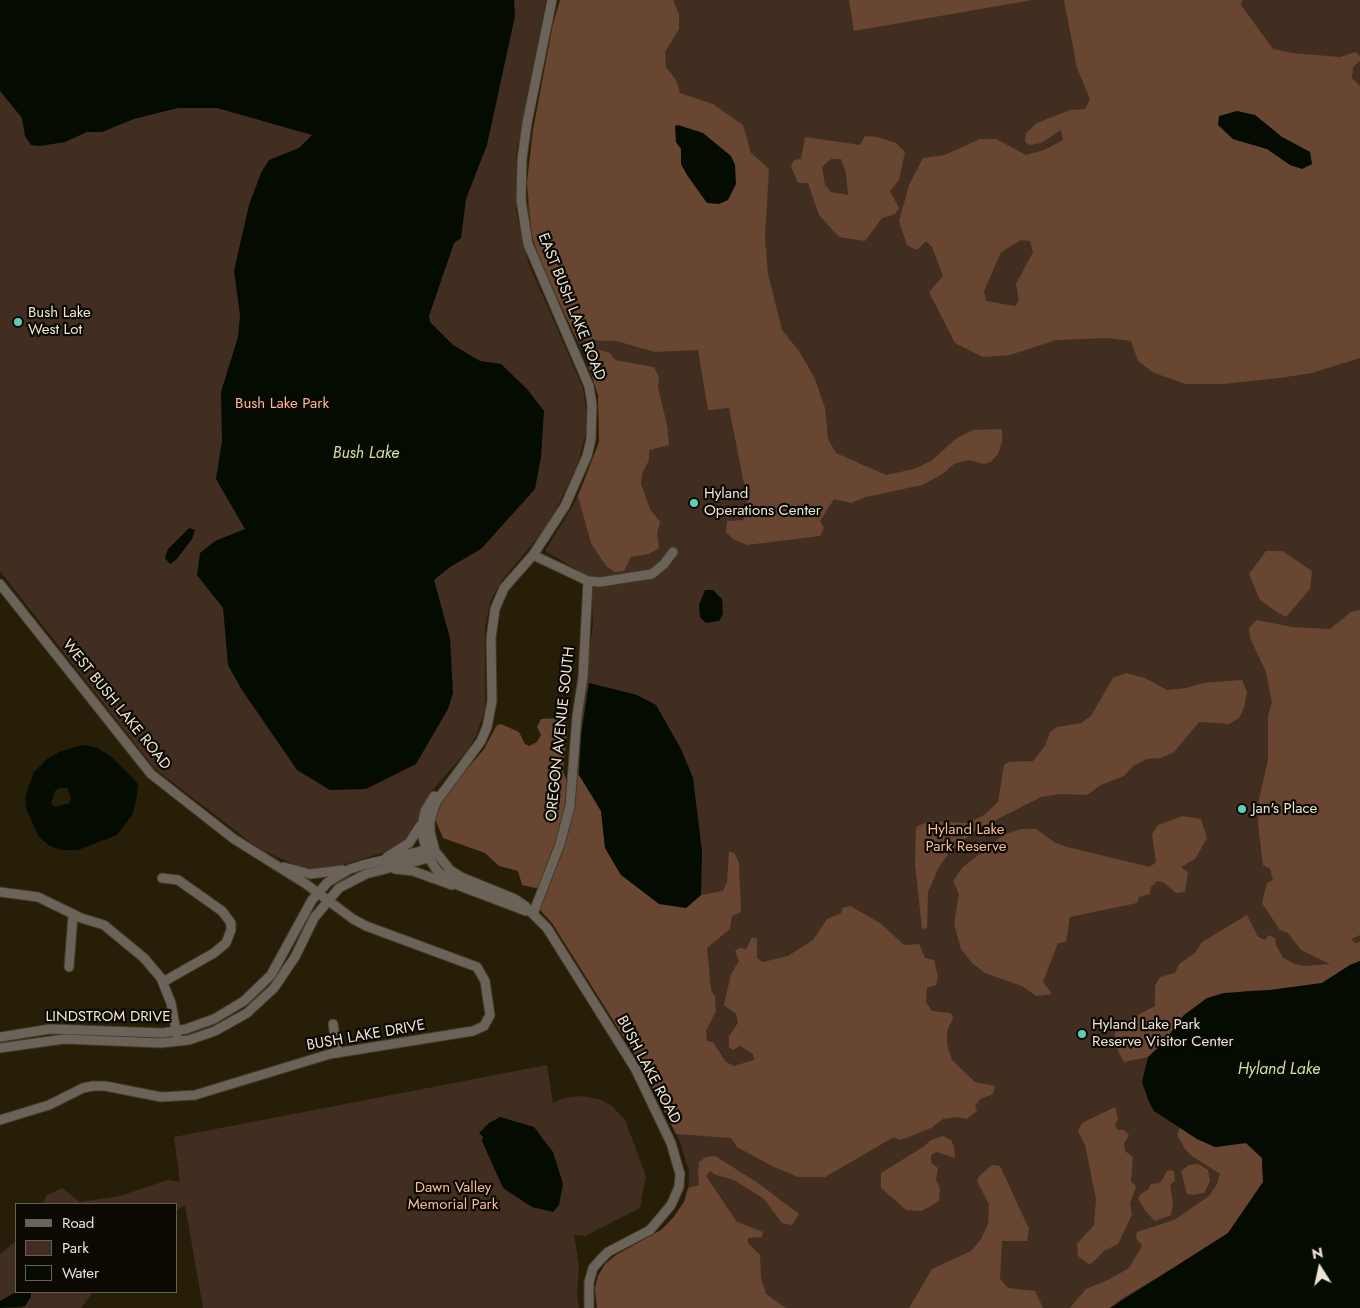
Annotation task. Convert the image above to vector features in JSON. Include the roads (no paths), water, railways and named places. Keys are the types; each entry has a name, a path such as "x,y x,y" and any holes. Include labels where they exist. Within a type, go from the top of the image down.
{"street":[{"name":"EAST BUSH LAKE ROAD","path":"430,853 432,811 481,741 490,714 491,638 495,609 504,588 533,555 552,528 576,485 587,456 593,421 589,386 528,244 522,207 522,166 527,123 552,0"},
{"path":"533,555 588,581 600,582 652,574 664,564 673,552"},
{"name":"OREGON AVENUE SOUTH","path":"533,914 560,844 570,806 577,716 583,676 588,581"},
{"name":"WEST BUSH LAKE ROAD","path":"0,584 151,774 234,839 323,897"},
{"name":"EAST BUSH LAKE ROAD","path":"384,859 409,843 437,791 459,770"},
{"path":"422,821 421,831 430,853"},
{"name":"BUSH LAKE ROAD","path":"430,853 445,878 466,889 533,914"},
{"name":"BUSH LAKE ROAD","path":"430,853 460,877 515,899 533,914 557,942 635,1068 671,1143 680,1174 676,1195 666,1213 650,1230 608,1252 593,1268 588,1292 589,1308"},
{"name":"LINDSTROM DRIVE","path":"0,1048 64,1039 139,1044 178,1041 215,1032 247,1013 262,1001 286,973 314,918 328,882 350,869 384,859 430,853"},
{"name":"LINDSTROM DRIVE","path":"0,1037 50,1029 78,1028 145,1034 176,1031 214,1019 259,989 280,962 304,913 323,897 353,879 430,853"},
{"path":"275,865 310,874 323,874 350,869"},
{"path":"383,870 400,868 466,889"},
{"path":"162,878 178,880 222,911 231,923 231,930 226,943 214,953 163,982"},
{"path":"0,892 38,898 73,915 104,925 144,958 163,982 171,1003 178,1041"},
{"name":"BUSH LAKE DRIVE","path":"0,1120 49,1105 82,1088 105,1086 161,1097 195,1094 338,1053 473,1031 479,1029 488,1021 490,1008 485,981 477,967 366,926 323,897"},
{"path":"69,967 73,915"},
{"path":"333,1024 338,1053"}],"water":[{"name":"Bush Lake","path":"0,0 514,0 515,16 487,145 466,199 461,238 454,243 429,316 430,322 453,345 480,361 501,364 527,389 544,411 541,457 535,489 481,549 450,567 434,580 450,638 453,693 448,709 416,764 366,789 330,790 297,770 242,690 228,665 223,608 197,575 200,553 215,541 245,529 216,479 222,441 221,392 238,337 240,315 234,271 249,205 261,173 269,160 299,148 312,135 217,108 178,108 134,119 102,132 87,132 65,142 40,146 31,145 25,136 22,118 0,91"},
{"path":"1237,111 1255,115 1282,137 1310,152 1312,164 1302,169 1290,165 1267,149 1233,139 1218,125 1219,116"},
{"path":"678,125 703,133 731,156 735,165 736,184 728,200 719,204 707,203 687,175 681,164 681,149 676,142 675,126"},
{"path":"189,528 195,530 192,539 176,560 170,564 165,558 168,549"},
{"path":"705,590 713,590 722,599 723,614 719,621 706,623 700,617 699,605"},
{"path":"589,683 637,695 656,705 681,749 693,778 702,851 701,895 686,908 659,904 621,875 605,848 601,811 579,775 581,735"},
{"path":"83,745 98,748 114,759 138,784 132,815 117,835 78,850 62,850 50,846 38,836 26,808 25,797 34,772 47,759 59,752","holes":["59,788 67,788 71,797 70,803 55,807 51,804 55,791"]},
{"name":"Hyland Lake","path":"1360,961 1360,1308 1110,1308 1228,1233 1263,1182 1262,1158 1246,1143 1215,1147 1197,1139 1154,1111 1142,1082 1148,1057 1163,1043 1184,1015 1207,998 1224,993 1270,990 1322,983 1350,965"},
{"path":"500,1117 534,1127 553,1152 563,1184 559,1205 553,1212 532,1207 503,1188 482,1141 483,1137 479,1133 489,1123"},
{"path":"15,1293 31,1293 31,1297 25,1306 0,1308 0,1301"}],"place":[{"name":"Bush Lake West Lot","path":"18,322"},
{"name":"Hyland Operations Center","path":"694,503"},
{"name":"Jan's Place","path":"1242,809"},
{"name":"Hyland Lake Park Reserve Visitor Center","path":"1082,1034"}],"park label":[{"name":"Bush Lake Park","path":"282,404"},
{"name":"Hyland Lake Park Reserve","path":"966,838"},
{"name":"Dawn Valley Memorial Park","path":"453,1196"}]}
